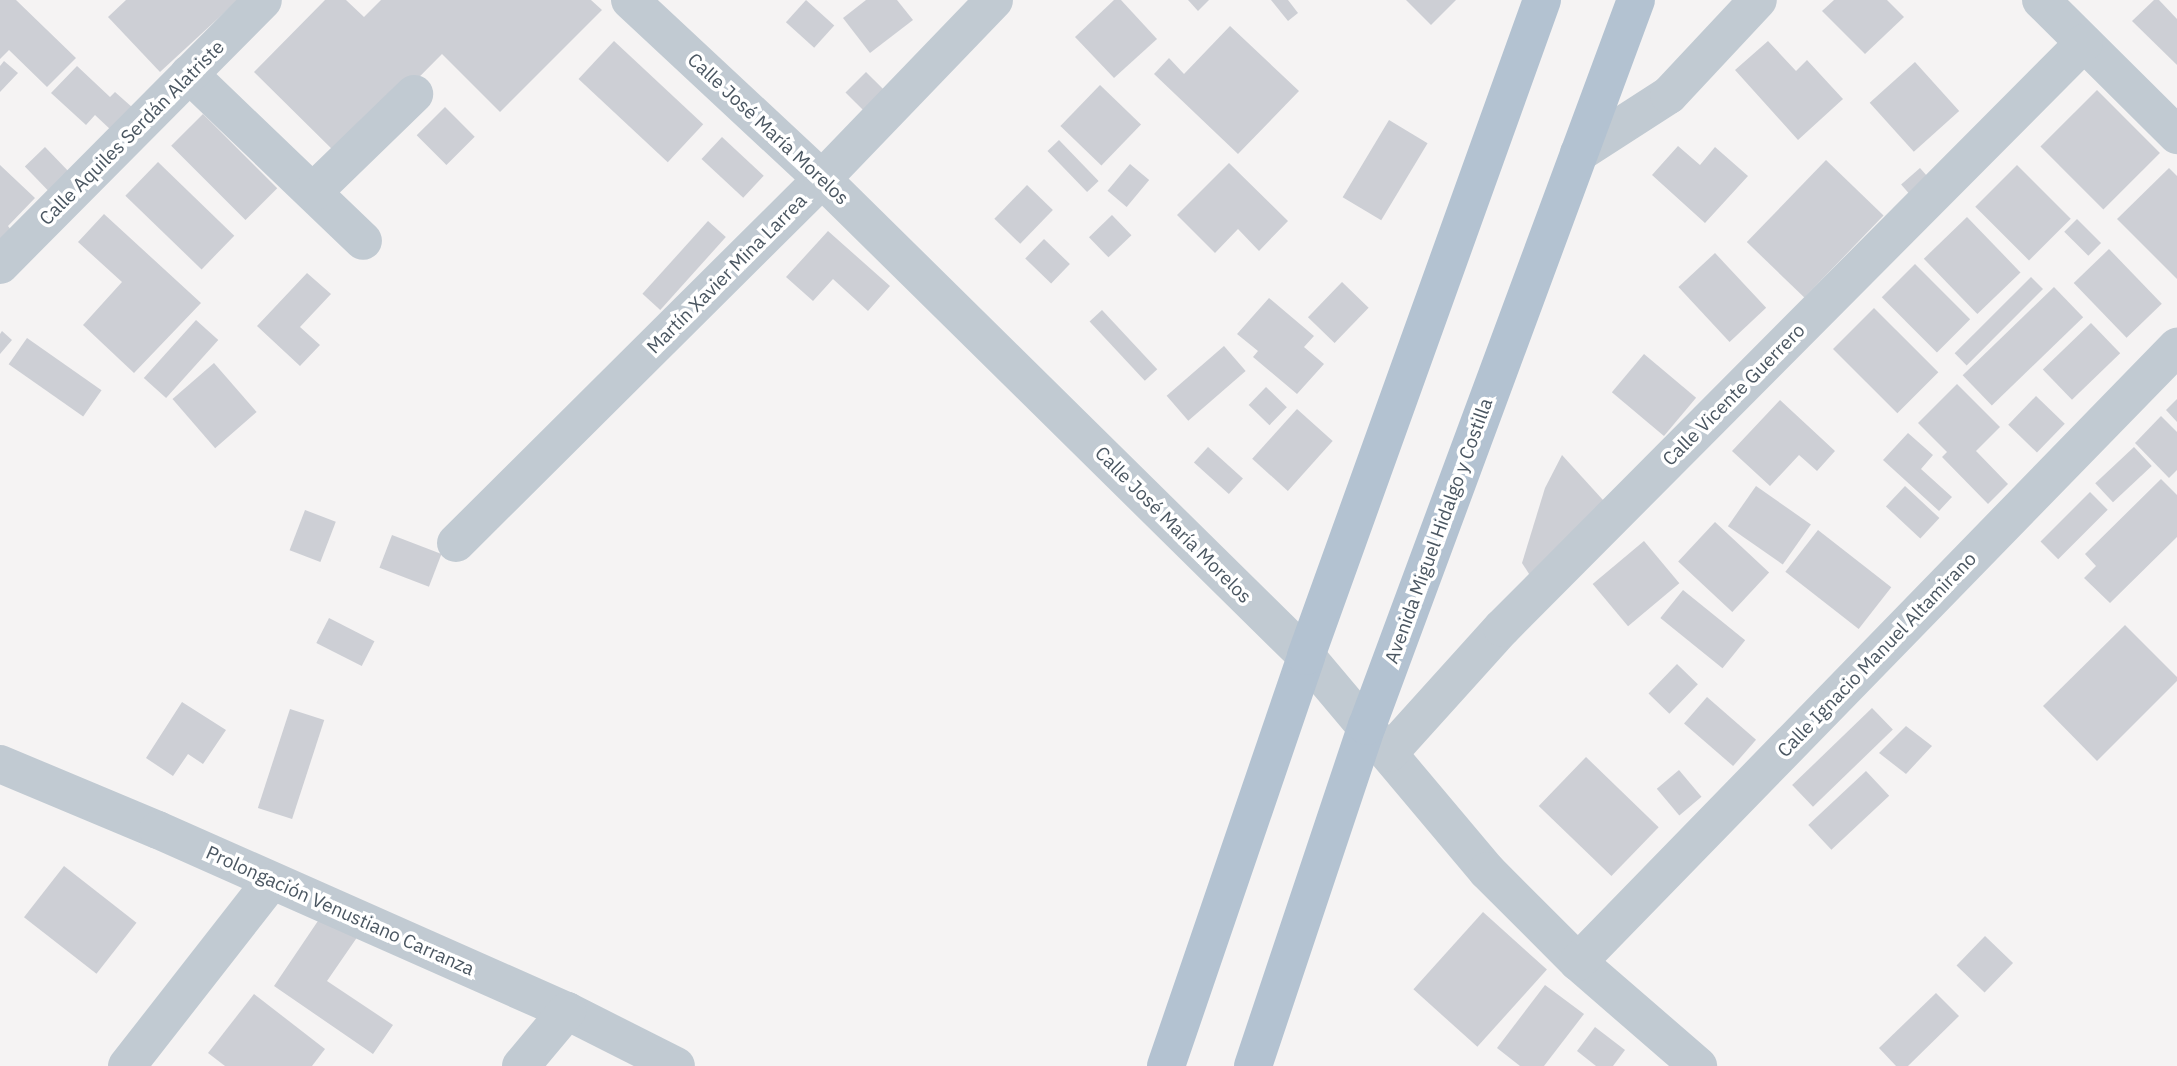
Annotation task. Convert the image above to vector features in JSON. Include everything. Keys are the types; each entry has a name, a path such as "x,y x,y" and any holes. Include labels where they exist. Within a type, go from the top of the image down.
{"main road":[{"path":"1166,1066 1306,656 1542,0"},
{"name":"Avenida Miguel Hidalgo y Costilla","path":"1253,1066 1378,740 1578,153 1636,0"}],"street":[{"name":"Calle Aquiles Serdán Alatriste","path":"0,265 263,0"},
{"name":"Calle José María Morelos","path":"630,0 822,179 1306,656 1487,871 1578,962 1698,1066"},
{"name":"Martín Xavier Mina Larrea","path":"456,543 822,179 994,0"},
{"path":"1578,153 1669,95 1758,0"},
{"path":"2041,0 2177,135"},
{"name":"Calle Vicente Guerrero","path":"1378,740 1502,628 2084,43"},
{"path":"189,74 363,241"},
{"path":"313,192 414,94"},
{"name":"Calle Ignacio Manuel Altamirano","path":"1578,962 2177,347"},
{"name":"Prolongación Venustiano Carranza","path":"0,764 158,830 567,1011 676,1066"},
{"path":"127,1066 271,882"},
{"path":"521,1066 567,1011"}],"building":[{"path":"0,0 16,0 76,58 47,87 9,50 0,59"},
{"path":"126,0 238,0 160,72 108,17"},
{"path":"325,0 346,0 364,17 381,0 591,0 602,10 500,112 442,54 340,157 254,72"},
{"path":"806,0 834,25 814,48 786,22"},
{"path":"866,0 897,0 913,20 870,53 843,18"},
{"path":"1114,0 1121,0 1157,39 1114,78 1075,37"},
{"path":"1188,0 1209,0 1198,11"},
{"path":"1271,0 1288,0 1298,13 1288,21"},
{"path":"1406,0 1456,0 1431,25"},
{"path":"1834,0 1887,0 1904,17 1865,54 1822,11"},
{"path":"2154,0 2159,0 2177,19 2177,65 2132,21"},
{"path":"1230,26 1299,91 1238,154 1154,74 1169,58 1184,74"},
{"path":"614,41 703,124 668,162 579,79"},
{"path":"1768,41 1796,71 1807,60 1843,99 1798,140 1735,70"},
{"path":"4,61 18,73 0,92 0,66"},
{"path":"1915,62 1959,111 1914,152 1870,103"},
{"path":"77,66 110,97 115,92 133,108 112,131 95,115 86,125 51,93"},
{"path":"866,72 885,91 865,112 845,93"},
{"path":"1100,85 1141,125 1101,166 1060,126"},
{"path":"2097,90 2160,153 2103,210 2040,147"},
{"path":"445,107 475,137 446,165 417,135"},
{"path":"203,114 277,188 245,220 171,146"},
{"path":"1389,120 1428,143 1381,220 1343,197"},
{"path":"722,137 764,176 743,198 702,159"},
{"path":"1059,140 1099,181 1087,192 1047,151"},
{"path":"1678,146 1700,165 1715,147 1748,176 1705,223 1652,175"},
{"path":"45,147 69,172 49,192 25,166"},
{"path":"1826,160 1884,216 1804,298 1747,242"},
{"path":"158,162 234,236 202,269 125,196"},
{"path":"1229,163 1288,221 1259,251 1238,229 1215,253 1177,215"},
{"path":"1130,164 1149,180 1127,207 1108,191"},
{"path":"0,165 35,198 8,226 11,230 0,242"},
{"path":"2017,165 2071,219 2029,260 1975,207"},
{"path":"1920,168 1935,185 1916,202 1901,184"},
{"path":"2169,168 2177,176 2177,279 2117,219"},
{"path":"1027,185 1053,210 1020,244 994,219"},
{"path":"104,214 201,303 134,373 83,325 122,282 78,242"},
{"path":"1112,215 1131,235 1108,257 1089,237"},
{"path":"1967,217 2020,272 1977,314 1924,259"},
{"path":"2077,219 2101,243 2088,256 2064,232"},
{"path":"708,221 726,237 660,310 642,294"},
{"path":"828,231 890,286 868,311 833,279 813,301 786,277"},
{"path":"1044,239 1070,264 1051,283 1025,258"},
{"path":"2109,249 2162,304 2127,338 2074,283"},
{"path":"1715,253 1766,308 1730,342 1678,287"},
{"path":"1915,264 1970,319 1937,352 1882,297"},
{"path":"307,273 331,294 300,327 320,345 300,366 257,326"},
{"path":"2031,277 2043,289 1967,365 1955,353"},
{"path":"1342,282 1369,308 1335,343 1308,317"},
{"path":"2054,287 2083,317 1992,405 1963,375"},
{"path":"1269,298 1314,336 1304,347 1324,364 1297,394 1253,357 1258,351 1237,334"},
{"path":"1874,308 1938,372 1897,413 1833,349"},
{"path":"1102,310 1157,369 1145,381 1090,322"},
{"path":"196,320 218,340 166,398 144,378"},
{"path":"2091,323 2120,353 2072,400 2043,370"},
{"path":"2,331 12,340 0,354 0,334"},
{"path":"27,338 102,390 83,416 9,364"},
{"path":"1224,346 1246,371 1188,421 1167,396"},
{"path":"1644,354 1696,398 1664,436 1612,392"},
{"path":"214,363 257,412 215,448 172,399"},
{"path":"1957,384 2000,427 1976,451 2008,484 1988,504 1942,457 1947,452 1918,423"},
{"path":"1266,387 1287,407 1269,425 1249,405"},
{"path":"2036,396 2065,424 2037,453 2008,425"},
{"path":"2177,399 2177,422 2166,410"},
{"path":"1780,400 1835,451 1817,471 1799,455 1770,486 1732,451"},
{"path":"1297,409 1333,441 1288,491 1252,459"},
{"path":"2161,416 2177,432 2177,470 2169,478 2135,443"},
{"path":"1908,433 1933,455 1921,469 1952,497 1939,511 1883,460"},
{"path":"1208,447 1243,478 1229,494 1194,463"},
{"path":"2134,447 2152,466 2113,502 2095,483"},
{"path":"1562,455 1613,511 1531,577 1522,563 1545,488"},
{"path":"2161,479 2177,495 2177,537 2110,603 2084,578 2096,566 2085,554"},
{"path":"1756,486 1811,524 1783,565 1728,526"},
{"path":"1905,486 1939,518 1920,539 1886,506"},
{"path":"2090,492 2108,510 2058,559 2041,541"},
{"path":"305,510 336,522 320,562 290,550"},
{"path":"1715,522 1769,572 1732,612 1678,561"},
{"path":"1818,530 1891,587 1859,629 1785,572"},
{"path":"392,535 441,554 429,587 379,568"},
{"path":"1644,541 1679,583 1628,626 1593,584"},
{"path":"1683,590 1745,640 1723,668 1660,618"},
{"path":"329,618 374,641 362,666 316,643"},
{"path":"2125,625 2177,677 2177,681 2097,761 2043,706"},
{"path":"1677,664 1698,684 1669,714 1649,693"},
{"path":"1707,697 1756,740 1733,766 1684,723"},
{"path":"182,702 226,730 203,764 188,754 173,776 146,758"},
{"path":"1872,708 1893,730 1813,807 1792,785"},
{"path":"290,709 324,720 292,819 258,808"},
{"path":"1906,726 1932,746 1906,774 1879,753"},
{"path":"1586,757 1659,827 1611,876 1539,806"},
{"path":"1679,770 1701,797 1679,815 1657,789"},
{"path":"1866,771 1889,796 1831,850 1808,825"},
{"path":"64,866 136,923 96,974 24,917"},
{"path":"324,912 358,936 327,981 393,1025 373,1054 274,986"},
{"path":"1483,912 1547,970 1477,1047 1413,989"},
{"path":"1985,936 2013,963 1985,993 1957,965"},
{"path":"1545,985 1584,1014 1544,1066 1520,1066 1497,1048"},
{"path":"1936,993 1959,1016 1908,1066 1896,1066 1879,1048"},
{"path":"254,994 325,1049 312,1066 225,1066 208,1053"},
{"path":"1595,1027 1625,1050 1613,1066 1596,1066 1577,1051"}]}
